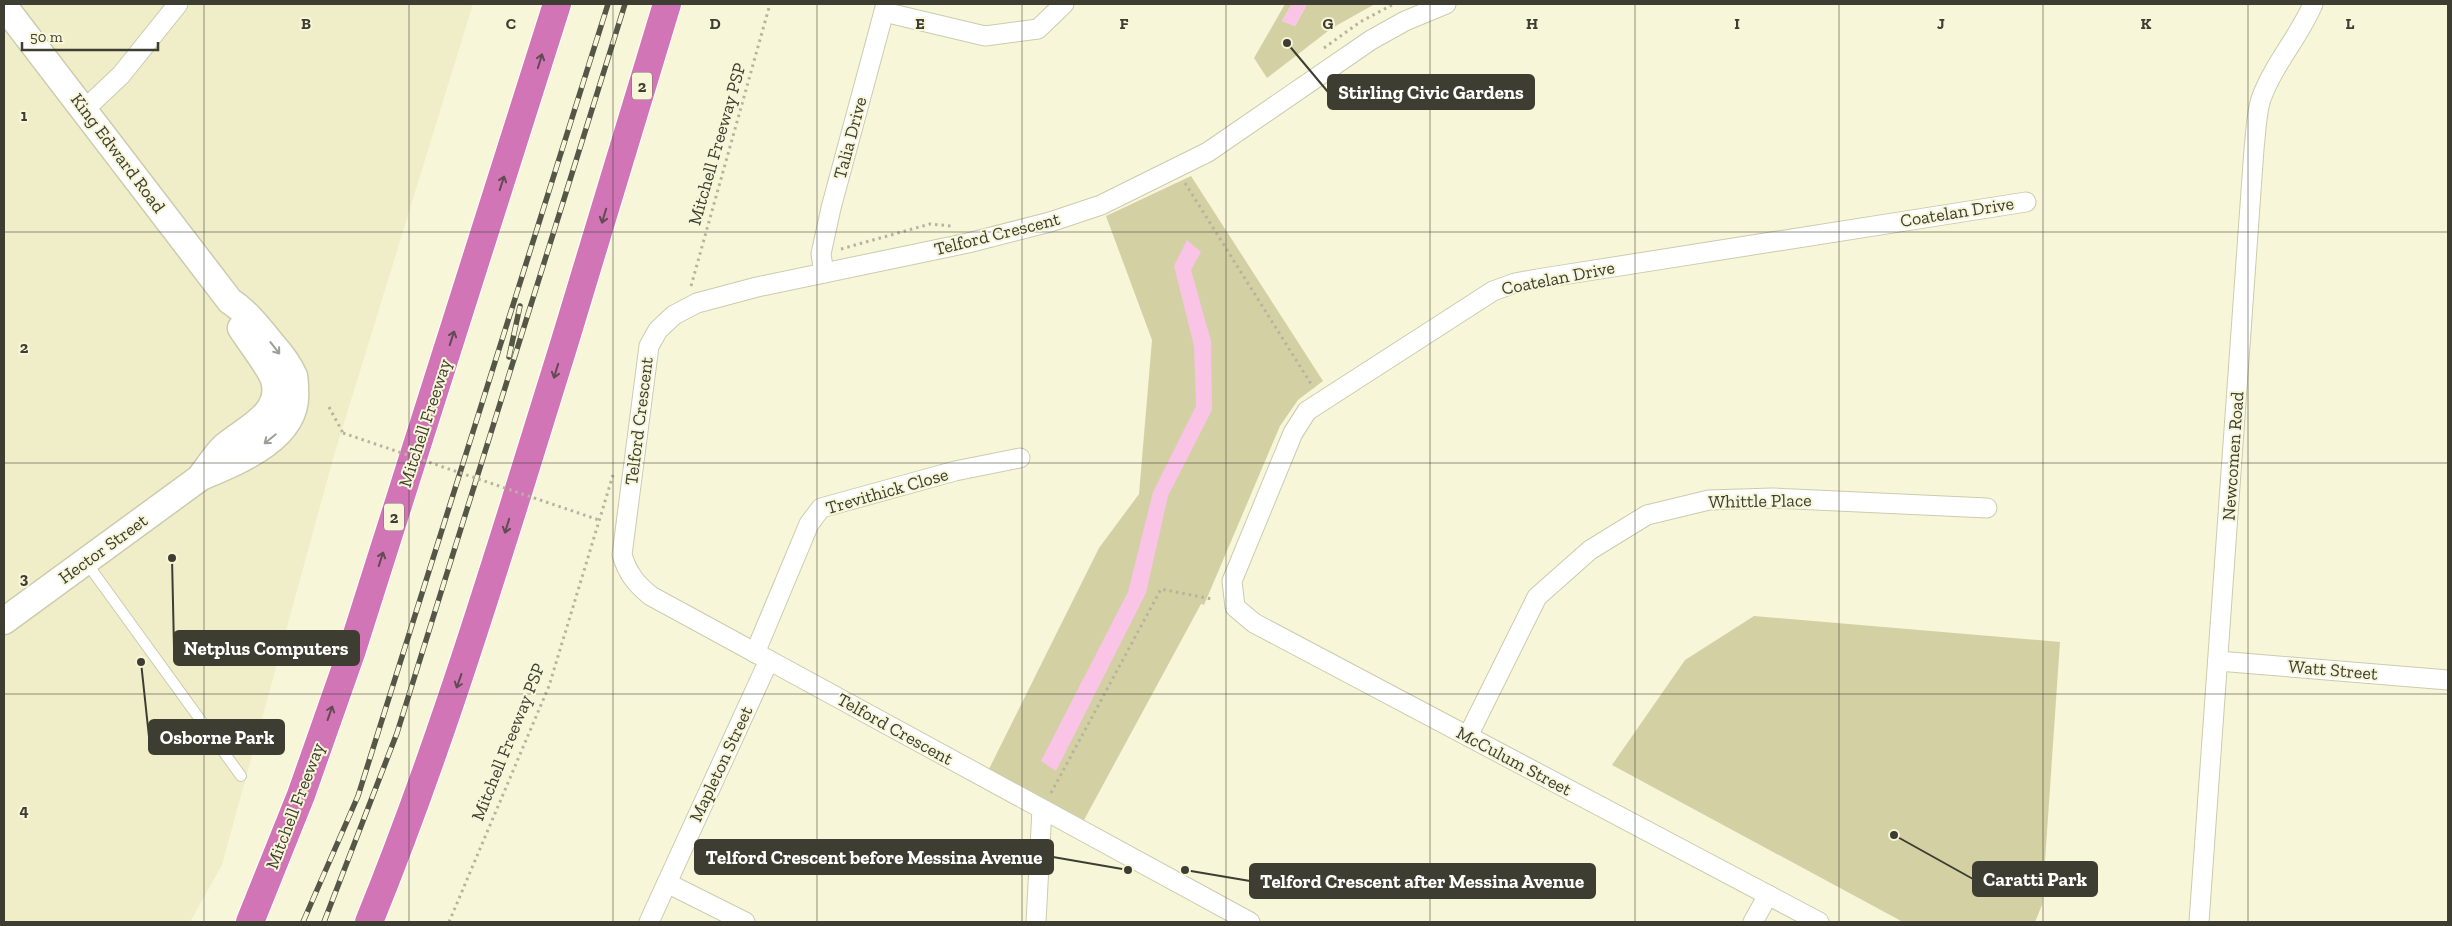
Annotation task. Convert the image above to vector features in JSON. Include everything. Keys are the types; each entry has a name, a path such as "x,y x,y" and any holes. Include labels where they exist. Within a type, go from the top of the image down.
{"highway":[{"name":"Mitchell Freeway","path":"250,922 302,795 352,650 557,4"},
{"name":"2","path":"369,922 398,850 461,676 666,4"},
{"path":"617,169 683,4"}],"main road":[{"name":"King Edward Road","path":"4,6 85,108 230,301 243,309 279,352 294,377 286,397"},
{"name":"Hector Street","path":"4,621 201,477 234,463 268,441 289,422 286,397"}],"street":[{"path":"85,108 121,75 178,4"},
{"path":"885,8 985,36 1038,29 1064,4"},
{"name":"Telford Crescent","path":"1250,922 651,596 636,585 627,571 622,555 649,346 658,330 674,315 697,303 757,286 823,264 968,243 1050,222 1101,205 1177,169 1244,129 1371,40 1405,21 1446,4"},
{"name":"Newcomen Road","path":"2199,922 2254,149 2261,100 2279,63 2298,36 2313,4"},
{"name":"Talia Drive","path":"823,264 831,208 885,8"},
{"name":"Coatelan Drive","path":"1232,581 1292,433 1307,411 1493,291 1514,283 2026,202"},
{"name":"Trevithick Close","path":"762,656 808,524 820,508 955,471 1020,458"},
{"name":"Whittle Place","path":"1468,736 1537,597 1590,550 1647,515 1709,500 1772,498 1987,508"},
{"name":"McCulum Street","path":"1232,581 1235,607 1254,623 1819,922"},
{"name":"Mapleton Street","path":"648,922 667,882 762,656"},
{"name":"Watt Street","path":"2218,661 2448,680"},
{"path":"1036,922 1042,809"},
{"path":"667,882 745,922"},
{"path":"1754,922 1768,895"}],"lane":[{"path":"86,562 241,776"}],"path":[{"name":"Mitchell Freeway PSP","path":"690,292 770,4"},
{"path":"1323,49 1360,22 1395,4"},
{"path":"1177,169 1322,401"},
{"path":"823,264 930,224 955,226"},
{"path":"330,408 343,433 600,520"},
{"name":"Mitchell Freeway PSP","path":"449,922 549,686 583,568"},
{"path":"1042,809 1161,589 1212,599"}],"shaded area":[{"path":"4,4 473,4 333,459 222,865 190,922 4,922"},
{"path":"1285,4 1292,4 1282,21 1295,26 1307,4 1375,4 1332,28 1267,78 1254,58"},
{"path":"1292,4 1307,4 1295,26 1282,21"},
{"path":"1191,176 1323,381 1298,400 1280,426 1204,605 1201,604 1084,820 989,769 1099,548 1139,494 1152,340 1106,216"},
{"path":"1187,240 1201,252 1191,270 1211,341 1212,410 1168,496 1146,593 1056,771 1041,761 1128,592 1153,492 1196,406 1194,346 1174,266"},
{"path":"1754,616 2060,642 2042,905 2035,922 1903,922 1612,765 1685,660"}],"railway":[{"path":"303,922 358,796 608,4"},
{"path":"324,922 397,733 625,4"},
{"path":"509,357 520,306"}],"place":[{"name":"Stirling Civic Gardens","path":"1287,43"},
{"name":"Netplus Computers","path":"172,558"},
{"name":"Osborne Park","path":"141,662"},
{"name":"Caratti Park","path":"1894,835"},
{"name":"Telford Crescent before Messina Avenue","path":"1128,870"},
{"name":"Telford Crescent after Messina Avenue","path":"1185,870"}]}
